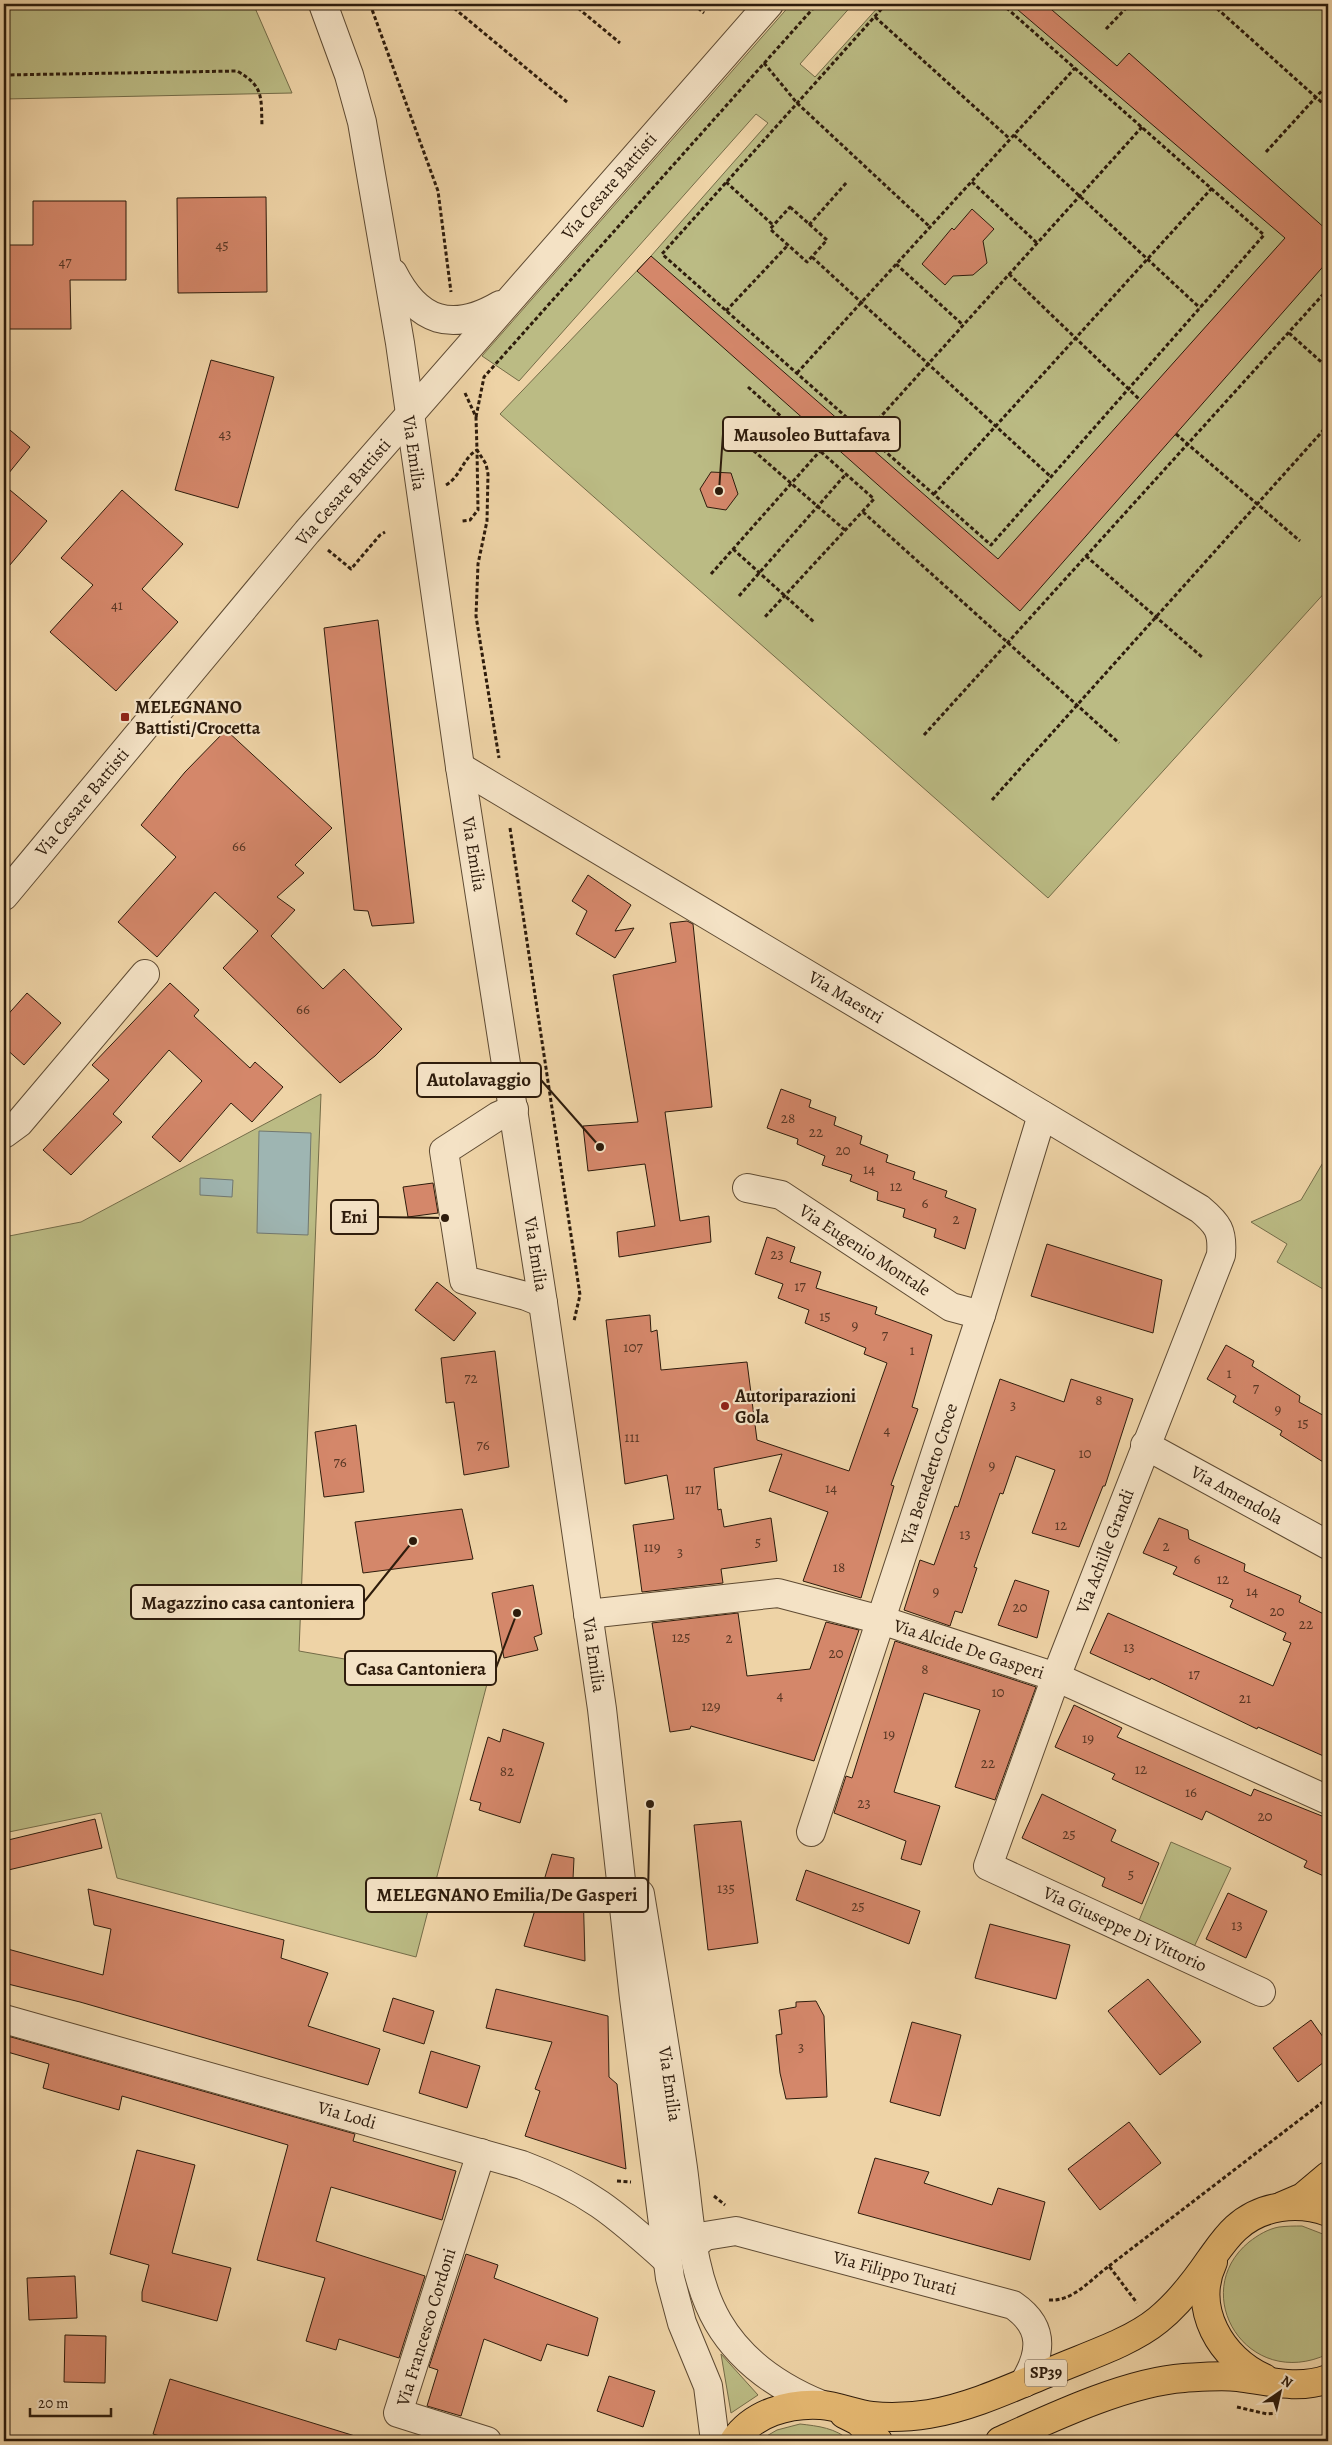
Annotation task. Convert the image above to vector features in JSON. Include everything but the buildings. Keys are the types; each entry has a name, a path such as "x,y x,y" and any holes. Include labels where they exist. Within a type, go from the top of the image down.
{"main road":[{"name":"SP39","path":"734,2441 751,2423 770,2412 791,2406 828,2407 890,2418 929,2414 961,2406 1024,2383 1108,2347 1158,2320 1186,2293 1236,2228 1257,2214 1303,2197 1328,2176"},
{"name":"SP39","path":"1280,2206 1299,2205 1328,2212"},
{"name":"SP39","path":"1220,2247 1210,2268 1206,2291 1208,2314 1216,2336 1230,2356 1248,2371 1269,2381"},
{"name":"SP39","path":"1000,2441 1085,2406 1154,2383 1184,2378 1222,2377 1293,2385 1325,2382"},
{"name":"SP39","path":"828,2407 858,2421 878,2441"}],"street":[{"name":"Via Emilia","path":"323,4 349,75 362,122 387,261 460,767 514,1109 602,1709 634,1998 667,2260 677,2307 708,2386 716,2441"},
{"name":"Via Cesare Battisti","path":"4,896 295,547 409,414 769,4"},
{"path":"387,261 403,292 416,306 430,316 463,321 475,319 508,301"},
{"name":"Via Maestri","path":"460,767 505,792 1200,1210 1214,1221 1222,1237"},
{"path":"4,1134 19,1123 145,974"},
{"path":"514,1109 498,1116 444,1151 445,1160 464,1280 526,1296 543,1303"},
{"name":"Via Benedetto Croce","path":"811,1832 982,1315 1042,1114"},
{"name":"Via Eugenio Montale","path":"747,1188 782,1196 952,1307 982,1315"},
{"name":"Via Achille Grandi","path":"988,1866 1056,1677 1221,1254 1222,1237"},
{"name":"Via Amendola","path":"1145,1445 1328,1545"},
{"name":"Via Alcide De Gasperi","path":"588,1614 778,1593 881,1620 1056,1677 1328,1800"},
{"name":"Via Emilia","path":"602,1709 635,1866 693,2246 697,2269 707,2300 729,2339 745,2357 775,2382 828,2407"},
{"name":"Via Giuseppe Di Vittorio","path":"988,1866 1261,1992"},
{"name":"Via Lodi","path":"4,2020 481,2153 534,2170 583,2192 622,2219 667,2260"},
{"name":"Via Francesco Cordoni","path":"481,2153 398,2413 487,2441"},
{"name":"Via Filippo Turati","path":"693,2246 705,2236 736,2231 1013,2305 1023,2312 1033,2325 1038,2341 1034,2366 1024,2383"}],"path":[{"path":"370,4 438,191 452,301 451,320"},
{"path":"449,4 567,102"},
{"path":"573,4 620,43"},
{"path":"693,4 704,13"},
{"path":"462,522 470,520 478,510 476,417 484,377 817,4"},
{"path":"886,4 662,254 991,545 1264,235 1002,4"},
{"path":"1106,29 1130,4"},
{"path":"1212,4 1328,108"},
{"path":"875,17 1010,139"},
{"path":"764,63 797,103 930,227"},
{"path":"797,373 1075,68"},
{"path":"4,75 237,71 253,80 261,93 262,126"},
{"path":"1266,152 1328,84"},
{"path":"865,434 1142,127"},
{"path":"1014,135 1200,308"},
{"path":"726,182 773,225"},
{"path":"809,225 847,182"},
{"path":"972,182 1037,243"},
{"path":"934,494 1212,188"},
{"path":"438,191 443,190"},
{"path":"790,207 826,240 807,262 770,229 773,225 790,207"},
{"path":"726,311 788,245"},
{"path":"812,257 1051,477"},
{"path":"896,264 963,325"},
{"path":"1009,274 1140,400"},
{"path":"924,735 1328,289"},
{"path":"1289,333 1328,368"},
{"path":"452,366 476,417"},
{"path":"748,387 874,499 764,618"},
{"path":"724,424 846,531"},
{"path":"992,800 1328,425"},
{"path":"1176,434 1300,541"},
{"path":"477,450 486,464 488,474 487,521 478,564 475,592 476,616 505,792 579,1287 579,1305 573,1322"},
{"path":"711,574 820,451"},
{"path":"739,596 846,474"},
{"path":"863,512 1119,743"},
{"path":"351,569 380,535 385,532"},
{"path":"733,550 814,622"},
{"path":"1086,556 1202,658"},
{"path":"1109,2266 1328,2098"}],"green space":[{"path":"4,4 266,4 255,8 292,93 4,99"},
{"path":"791,4 853,4 800,64 815,77 881,4 1328,4 1328,589 1048,898 500,414 651,256 768,123 756,114 519,381 482,356"},
{"path":"321,1094 299,1651 487,1684 416,1957 117,1878 101,1813 4,1833 4,1237 81,1222"},
{"path":"1328,1154 1328,1292 1277,1262 1287,1244 1251,1222 1301,1200"},
{"path":"1171,1842 1231,1868 1194,1947 1138,1923"},
{"path":"1302,2226 1328,2236 1328,2354 1299,2362 1273,2360 1251,2349 1235,2331 1225,2310 1224,2286 1231,2263 1249,2242 1275,2228"},
{"path":"721,2354 758,2395 731,2413"},
{"path":"800,2424 833,2430 850,2441 758,2441 777,2430"}],"water":[{"path":"259,1131 311,1133 308,1235 257,1233"},
{"path":"200,1178 233,1180 232,1197 200,1195"}],"place":[{"name":"Mausoleo Buttafava","path":"719,491"},
{"name":"MELEGNANO Battisti/Crocetta","path":"125,717"},
{"name":"Autolavaggio","path":"600,1147"},
{"name":"Eni","path":"445,1218"},
{"name":"Autoriparazioni Gola","path":"725,1406"},
{"name":"Magazzino casa cantoniera","path":"413,1541"},
{"name":"Casa Cantoniera","path":"517,1613"},
{"name":"MELEGNANO Emilia/De Gasperi","path":"650,1804"}]}
